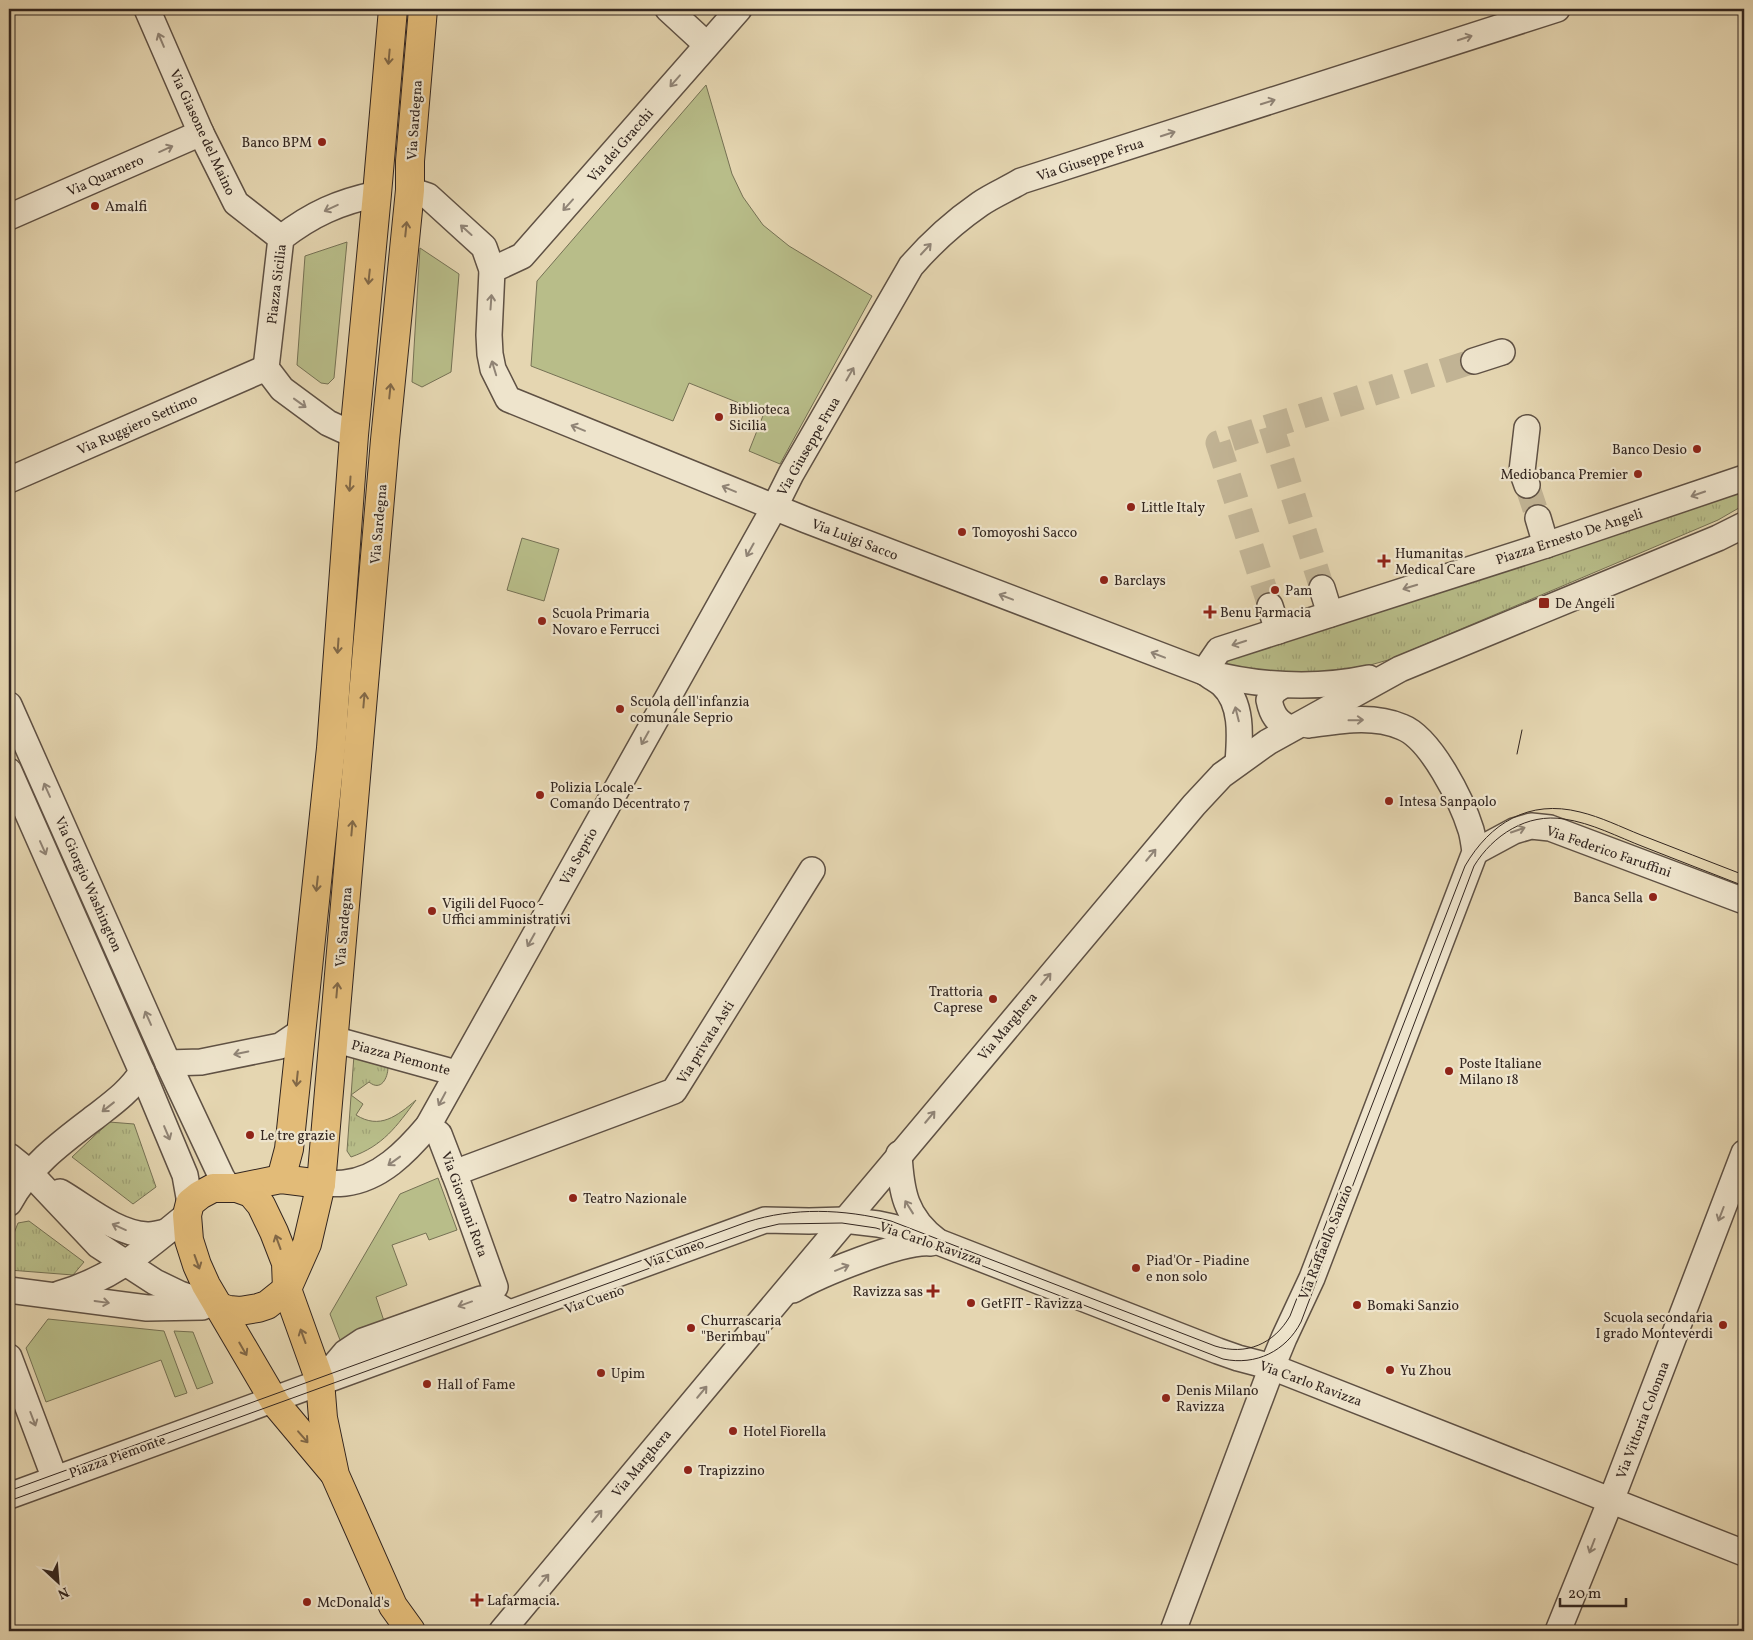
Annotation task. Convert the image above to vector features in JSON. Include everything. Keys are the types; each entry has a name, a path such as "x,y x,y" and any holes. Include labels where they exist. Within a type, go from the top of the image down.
{"main road":[{"path":"281,1179 290,1149 331,748 354,435 393,9"},
{"name":"Via Sardegna","path":"333,1038 385,440 410,190 410,161 423,9"},
{"name":"Piazza Sicilia","path":"377,194 410,190"},
{"path":"354,435 385,440"},
{"name":"Piazza Piemonte","path":"219,1307 240,1311 267,1305 287,1289 307,1244 321,1184 333,1038"},
{"name":"Piazza Piemonte","path":"189,1209 200,1195 213,1188 233,1188 281,1179 321,1184"},
{"path":"233,1188 251,1193 261,1205 270,1223 286,1263 287,1289 320,1381 323,1418 336,1474 394,1619 411,1631"},
{"path":"189,1209 189,1240 197,1265 219,1307 272,1399 336,1474"}],"street":[{"name":"Via Giasone del Maino","path":"147,9 201,133 236,203 281,238"},
{"path":"668,9 706,44"},
{"name":"Via dei Gracchi","path":"492,270 522,256 706,44 739,9"},
{"name":"Via Giuseppe Frua","path":"774,508 791,474 911,266 942,234 981,203 1021,181 1557,9"},
{"name":"Via Quarnero","path":"9,218 201,133"},
{"path":"410,190 428,196 484,247 492,270"},
{"name":"Piazza Sicilia","path":"266,368 281,238 301,222 348,200 377,194"},
{"name":"Via Luigi Sacco","path":"492,270 488,334 490,354 493,370 508,400 774,508 1204,672"},
{"path":"1474,361 1502,352"},
{"path":"266,368 282,389 328,423 354,435"},
{"name":"Via Ruggiero Settimo","path":"9,480 266,368"},
{"path":"1527,428 1522,471 1527,485"},
{"name":"Piazza Ernesto De Angeli","path":"1204,672 1219,650 1546,545 1744,478"},
{"name":"Via Seprio","path":"456,1072 774,508"},
{"path":"1538,518 1546,545"},
{"path":"1238,763 1290,728 1400,669 1718,538 1744,525"},
{"path":"1718,538 1744,544"},
{"path":"1322,588 1330,614"},
{"path":"1270,606 1278,631"},
{"path":"1204,672 1230,679 1283,685 1324,685 1346,683 1400,669"},
{"path":"1204,672 1223,685 1232,699 1237,712 1240,727 1238,763"},
{"path":"1283,685 1274,691 1269,700 1272,713 1280,724 1290,728 1347,720 1386,722 1404,727 1427,745 1450,782 1465,812 1472,831 1475,852"},
{"name":"Via Giorgio Washington","path":"9,705 168,1063"},
{"name":"Via Marghera","path":"502,1631 783,1296 899,1154 1194,805 1222,775 1238,763"},
{"name":"Via Giorgio Washington","path":"9,771 142,1072"},
{"name":"Via Federico Faruffini","path":"1475,852 1514,831 1531,826 1550,828 1744,901"},
{"name":"Via Raffaello Sanzio","path":"1173,1631 1272,1367 1312,1278 1475,852"},
{"name":"Via privata Asti","path":"454,1173 674,1091 812,870"},
{"path":"233,1188 222,1178 168,1063 201,1062 280,1046 302,1031"},
{"name":"Piazza Piemonte","path":"321,1184 345,1183 363,1178 381,1170 406,1151 428,1126 456,1072 333,1038"},
{"path":"9,1203 29,1172 49,1153 118,1100 133,1085 142,1072"},
{"path":"142,1072 185,1174 189,1209"},
{"name":"Via Giovanni Rota","path":"428,1126 439,1134 495,1287"},
{"name":"Via Vittoria Colonna","path":"1558,1631 1744,1152"},
{"path":"899,1154 900,1181 904,1200 921,1226 941,1244"},
{"path":"9,1156 29,1172 115,1226 148,1235 166,1232"},
{"name":"Piazza Piemonte","path":"29,1172 98,1245 155,1282 180,1294 219,1307"},
{"name":"Piazza Piemonte","path":"54,1295 82,1287 102,1278 126,1263 166,1232 189,1209"},
{"name":"Via Cuneo","path":"517,1310 764,1220 844,1220"},
{"name":"Via Carlo Ravizza","path":"844,1220 878,1224 941,1244 1218,1351 1272,1367 1744,1553"},
{"name":"Via Marghera","path":"783,1296 810,1280 881,1253 921,1242 941,1244"},
{"name":"Piazza Piemonte","path":"9,1290 147,1308 219,1307"},
{"name":"Piazza Piemonte","path":"9,1357 55,1479 517,1310"},
{"path":"9,1496 55,1479"}],"green space":[{"path":"706,85 732,174 743,197 763,225 789,246 872,296 780,464 749,451 764,413 689,383 673,421 531,366 537,281"},
{"path":"347,242 334,378 328,384 321,383 297,365 305,256"},
{"path":"420,248 459,274 451,372 422,387 412,382"},
{"path":"1744,486 1744,505 1718,520 1388,660 1342,673 1293,678 1224,665 1240,650"},
{"path":"522,538 559,549 544,601 507,590"},
{"path":"354,1055 388,1067 387,1075 380,1085 373,1085 369,1082 351,1095"},
{"path":"351,1095 363,1104 356,1115 373,1121 381,1121 395,1116 416,1100 396,1127 381,1141 351,1157 347,1151"},
{"path":"109,1122 134,1124 156,1187 133,1204 72,1157"},
{"path":"438,1178 457,1230 429,1240 426,1233 392,1245 407,1285 376,1297 385,1324 340,1340 330,1314 400,1194"},
{"path":"29,1221 84,1262 73,1275 9,1270 9,1246 18,1223"},
{"path":"48,1319 164,1331 187,1393 175,1397 161,1360 46,1402 26,1348"},
{"path":"174,1331 193,1332 213,1383 197,1389"}],"tunnel":[{"path":"1270,606 1218,443 1474,361"},
{"path":"1271,426 1322,588"},
{"path":"1527,485 1538,518"}],"tram line":[{"path":"1517,754 1522,730"},
{"path":"9,1491 747,1222 782,1214 819,1211 837,1212 891,1221 1215,1346 1226,1349 1238,1349 1258,1345 1276,1334 1290,1316 1465,866 1486,838 1513,818 1528,812 1544,809 1561,809 1580,812 1611,822 1744,875"},
{"path":"9,1501 730,1239 779,1224 842,1223 876,1228 921,1242 1223,1359 1235,1361 1258,1358 1269,1354 1287,1341 1301,1322 1474,866 1491,845 1501,836 1524,823 1537,819 1564,819 1595,827 1744,886"}],"place":[{"name":"Banco BPM","path":"322,142"},
{"name":"Amalfi","path":"95,206"},
{"name":"Biblioteca Sicilia","path":"719,417"},
{"name":"Banco Desio","path":"1697,449"},
{"name":"Mediobanca Premier","path":"1638,474"},
{"name":"Little Italy","path":"1131,507"},
{"name":"Tomoyoshi Sacco","path":"962,532"},
{"name":"Humanitas Medical Care","path":"1384,561"},
{"name":"Barclays","path":"1104,580"},
{"name":"Pam","path":"1275,590"},
{"name":"De Angeli","path":"1544,603"},
{"name":"Benu Farmacia","path":"1210,612"},
{"name":"Scuola Primaria Novaro e Ferrucci","path":"542,621"},
{"name":"Scuola dell'infanzia comunale Seprio","path":"620,709"},
{"name":"Polizia Locale - Comando Decentrato 7","path":"540,795"},
{"name":"Intesa Sanpaolo","path":"1389,801"},
{"name":"Banca Sella","path":"1653,897"},
{"name":"Vigili del Fuoco - Uffici amministrativi","path":"432,911"},
{"name":"Trattoria Caprese","path":"993,999"},
{"name":"Poste Italiane Milano 18","path":"1449,1071"},
{"name":"Le tre grazie","path":"250,1135"},
{"name":"Teatro Nazionale","path":"573,1198"},
{"name":"Piad'Or - Piadine e non solo","path":"1136,1268"},
{"name":"Ravizza sas","path":"933,1291"},
{"name":"GetFIT - Ravizza","path":"971,1303"},
{"name":"Bomaki Sanzio","path":"1357,1305"},
{"name":"Scuola secondaria I grado Monteverdi","path":"1723,1325"},
{"name":"Churrascaria \"Berimbau\"","path":"691,1328"},
{"name":"Yu Zhou","path":"1390,1370"},
{"name":"Upim","path":"601,1373"},
{"name":"Hall of Fame","path":"427,1384"},
{"name":"Denis Milano Ravizza","path":"1166,1398"},
{"name":"Hotel Fiorella","path":"733,1431"},
{"name":"Trapizzino","path":"688,1470"},
{"name":"Lafarmacia.","path":"477,1600"},
{"name":"McDonald's","path":"307,1602"}]}
